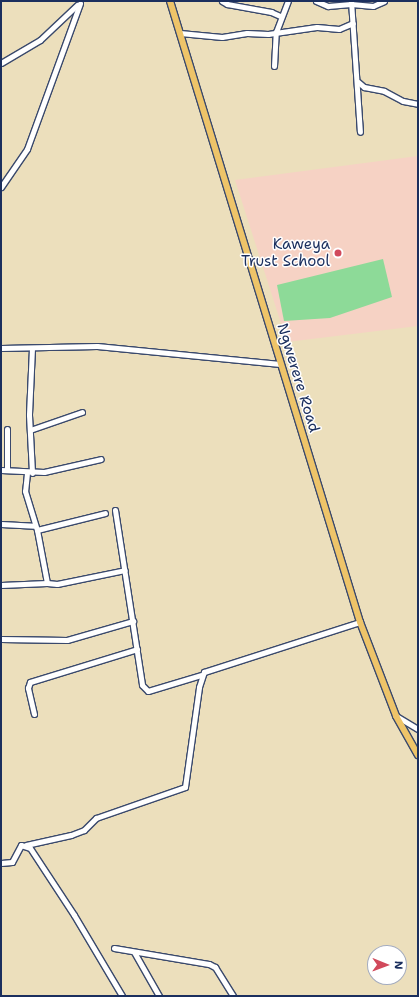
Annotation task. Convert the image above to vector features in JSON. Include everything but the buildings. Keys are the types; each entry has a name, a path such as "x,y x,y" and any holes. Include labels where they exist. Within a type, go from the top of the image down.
{"main road":[{"name":"Ngwerere Road","path":"170,1 360,622 396,716 418,755"}],"street":[{"path":"222,1 227,4 280,16"},
{"path":"274,66 276,32 280,16 288,1"},
{"path":"316,1 328,6 351,2 377,6 384,1"},
{"path":"2,64 40,40 80,2"},
{"path":"1,187 27,149 80,2"},
{"path":"351,2 358,82 360,132"},
{"path":"180,33 222,37 317,27 339,29 353,23"},
{"path":"358,82 364,87 384,91 403,101 418,104"},
{"path":"1,348 97,346 280,364"},
{"path":"32,348 29,473 25,491 47,583"},
{"path":"30,430 82,412"},
{"path":"7,429 8,470"},
{"path":"1,470 29,473 101,459"},
{"path":"115,510 134,621 142,685 148,691 201,675 213,668 360,622"},
{"path":"1,524 35,528 105,514"},
{"path":"1,585 57,584 125,570"},
{"path":"1,639 67,640 134,621"},
{"path":"34,714 28,688 30,682 137,649"},
{"path":"1,863 12,862 21,845 71,835 84,830 96,818 185,787 201,675"},
{"path":"396,716 418,729"},
{"path":"26,844 74,915 122,996"},
{"path":"114,948 210,964 215,967 233,996"},
{"path":"134,952 159,996"}],"shaded area":[{"name":"Kaweya Trust School","path":"418,156 418,326 287,342 235,180"}],"green space":[{"path":"383,259 392,297 330,318 284,321 277,285"}],"place":[{"name":"Kaweya Trust School","path":"338,253"}]}
